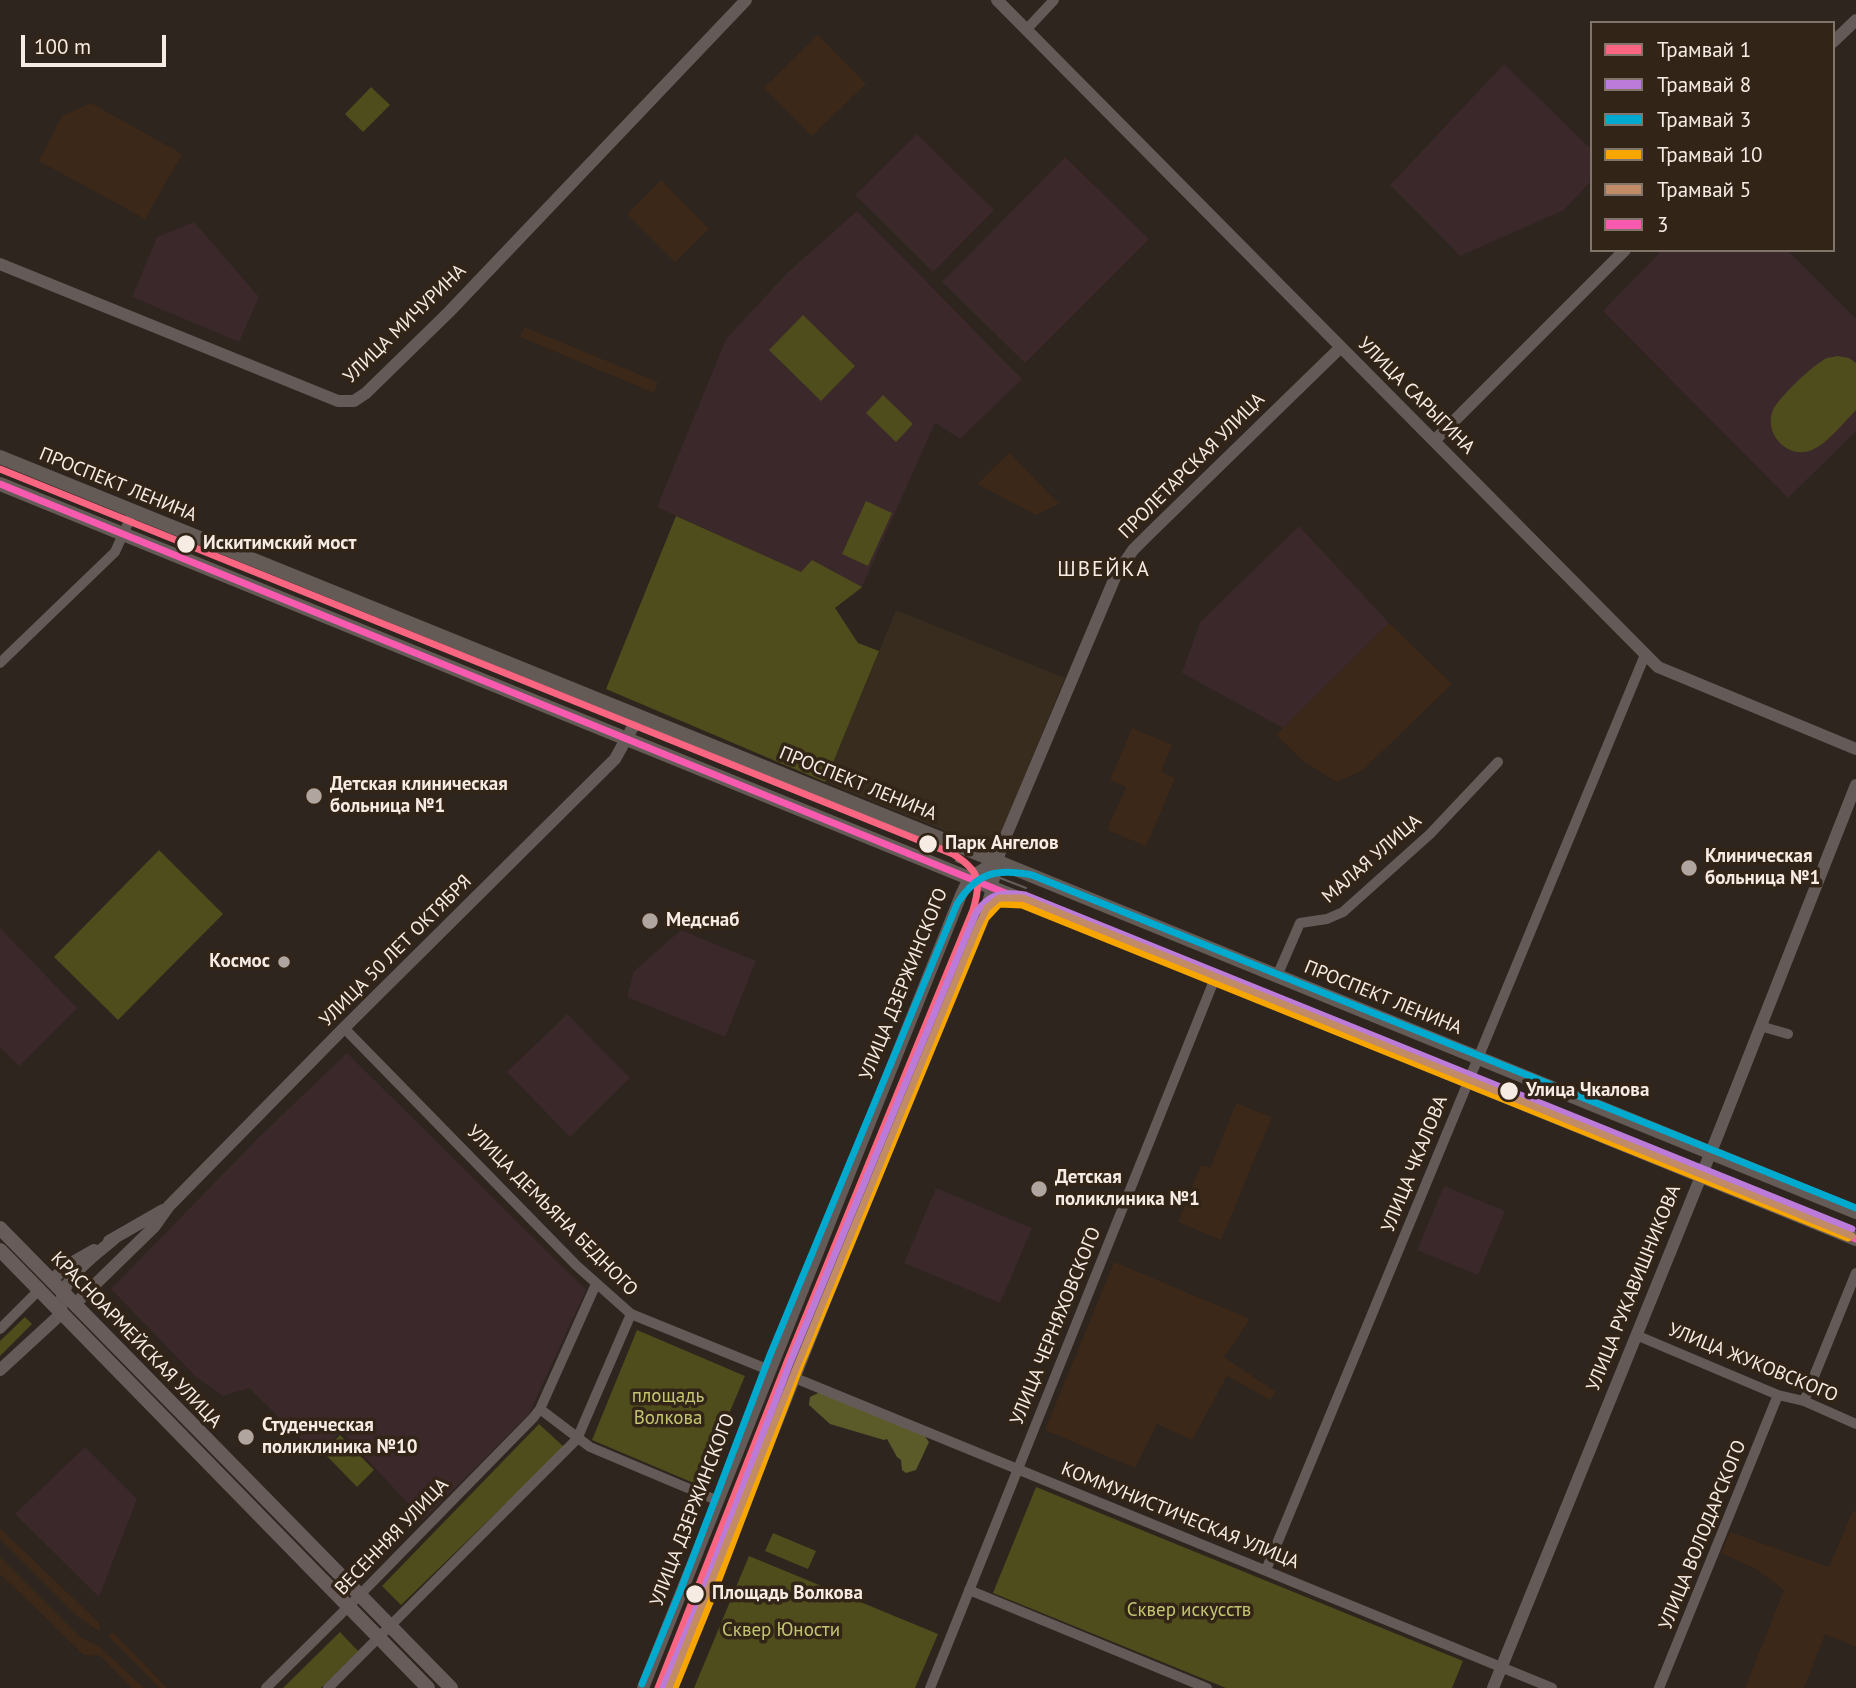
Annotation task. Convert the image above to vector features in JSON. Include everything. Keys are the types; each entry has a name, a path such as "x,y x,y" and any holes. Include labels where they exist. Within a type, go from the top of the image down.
{"main road":[{"name":"ПРОСПЕКТ ЛЕНИНА","path":"0,457 1856,1212"},
{"path":"0,484 1856,1239"},
{"name":"КРАСНОАРМЕЙСКАЯ УЛИЦА","path":"0,1228 451,1688"},
{"name":"КРАСНОАРМЕЙСКАЯ УЛИЦА","path":"0,1250 428,1688"},
{"name":"УЛИЦА 50 ЛЕТ ОКТЯБРЯ","path":"39,1290 51,1280"},
{"name":"УЛИЦА 50 ЛЕТ ОКТЯБРЯ","path":"62,1313 75,1304"}],"street":[{"name":"УЛИЦА МИЧУРИНА","path":"0,264 338,401 354,401 366,393 449,312 747,0"},
{"name":"УЛИЦА САРЫГИНА","path":"997,0 1658,667 1856,749"},
{"path":"1026,30 1054,0"},
{"path":"1835,40 1856,20"},
{"path":"1434,441 1623,252"},
{"name":"ПРОЛЕТАРСКАЯ УЛИЦА","path":"996,861 1122,565 1133,550 1216,466 1340,348"},
{"path":"0,663 115,552 133,512"},
{"name":"УЛИЦА ЧКАЛОВА","path":"1266,1570 1645,655"},
{"name":"УЛИЦА 50 ЛЕТ ОКТЯБРЯ","path":"75,1304 154,1227 169,1206 344,1028 615,759 639,716"},
{"name":"МАЛАЯ УЛИЦА","path":"1277,975 1300,923 1327,919 1343,912 1430,834 1498,762"},
{"name":"УЛИЦА РУКАВИШНИКОВА","path":"1493,1688 1856,785"},
{"path":"671,1688 993,888 996,861"},
{"name":"УЛИЦА ДЗЕРЖИНСКОГО","path":"643,1688 716,1500 969,878 996,861"},
{"name":"УЛИЦА ЧЕРНЯХОВСКОГО","path":"930,1688 1214,978"},
{"path":"1760,1026 1788,1034"},
{"name":"УЛИЦА ДЕМЬЯНА БЕДНОГО","path":"344,1028 596,1284 631,1314 769,1370"},
{"name":"УЛИЦА 50 ЛЕТ ОКТЯБРЯ","path":"51,1280 73,1262 169,1206"},
{"path":"62,1313 60,1305 63,1292 73,1277 114,1238"},
{"path":"1804,1401 1856,1273"},
{"name":"ВЕСЕННЯЯ УЛИЦА","path":"266,1688 540,1409 596,1284"},
{"name":"УЛИЦА 50 ЛЕТ ОКТЯБРЯ","path":"0,1329 39,1290"},
{"name":"УЛИЦА 50 ЛЕТ ОКТЯБРЯ","path":"0,1370 62,1313"},
{"path":"328,1688 577,1439 631,1314"},
{"name":"УЛИЦА ЖУКОВСКОГО","path":"1636,1335 1778,1395 1804,1401 1856,1424"},
{"name":"КОММУНИСТИЧЕСКАЯ УЛИЦА","path":"795,1378 1552,1688"},
{"name":"УЛИЦА ВОЛОДАРСКОГО","path":"1659,1688 1778,1395"},
{"path":"540,1409 590,1447 716,1500"},
{"path":"969,1590 1207,1688"}],"shaded area":[{"path":"818,35 866,84 812,136 764,88"},
{"path":"1504,64 1590,148 1590,182 1564,210 1460,256 1390,185"},
{"path":"91,103 182,154 145,219 39,161 62,116"},
{"path":"917,134 994,210 933,272 855,195"},
{"path":"1065,157 1149,239 1025,363 942,282"},
{"path":"661,180 709,229 675,262 627,214"},
{"path":"857,211 1022,379 960,439 935,423 862,587 853,596 657,507 726,339 787,273"},
{"path":"194,222 259,297 239,342 132,297 157,237"},
{"path":"1660,252 1789,252 1856,319 1856,431 1788,498 1603,311"},
{"path":"524,327 658,382 654,393 520,337"},
{"path":"1009,453 1059,504 1036,515 977,484"},
{"path":"1299,526 1389,623 1283,728 1182,673 1200,622"},
{"path":"896,610 1065,678 994,851 825,782"},
{"path":"1389,623 1452,684 1363,770 1337,782 1304,762 1276,735"},
{"path":"1132,728 1172,745 1161,772 1175,778 1146,846 1107,830 1126,787 1110,780"},
{"path":"0,928 77,1008 19,1066 0,1047"},
{"path":"681,930 756,961 725,1037 627,997 634,971"},
{"path":"567,1014 630,1078 570,1137 507,1072"},
{"path":"347,1053 586,1290 529,1414 423,1520 341,1431 317,1455 249,1388 223,1396 197,1378 111,1289 259,1137"},
{"path":"1236,1103 1272,1117 1221,1240 1178,1222 1201,1165 1210,1168"},
{"path":"1444,1186 1505,1211 1478,1275 1417,1250"},
{"path":"936,1188 1032,1228 1000,1303 904,1263"},
{"path":"1114,1262 1250,1319 1224,1357 1276,1392 1270,1400 1227,1376 1192,1440 1157,1424 1135,1468 1045,1430"},
{"path":"820,1392 924,1435 929,1442 916,1470 906,1473 902,1470 901,1460 887,1439 830,1424 809,1405 810,1397"},
{"path":"85,1447 137,1499 99,1597 15,1514"},
{"path":"1853,1510 1856,1512 1856,1647 1825,1634 1804,1688 1745,1688 1784,1590 1756,1569 1721,1553 1730,1532 1829,1567"},
{"path":"0,1528 99,1623 101,1632 78,1617 0,1539"},
{"path":"0,1557 80,1637 100,1647 144,1688 131,1688 101,1656 84,1655 0,1574"},
{"path":"113,1632 167,1688 159,1688 108,1636"}],"green space":[{"path":"371,87 390,105 363,132 345,114"},
{"path":"803,315 855,366 821,401 769,350"},
{"path":"1827,358 1849,358 1856,363 1856,410 1818,447 1803,452 1786,448 1775,436 1772,428 1773,410 1789,390 1814,367"},
{"path":"883,395 913,424 896,442 866,413"},
{"path":"866,501 892,513 868,566 842,554"},
{"path":"676,516 801,572 812,560 862,587 835,608 858,643 879,651 825,782 606,689"},
{"path":"159,850 223,914 118,1020 54,957"},
{"path":"25,1317 32,1324 0,1356 0,1341"},
{"name":"площадь Волкова","path":"637,1330 745,1376 708,1463 703,1487 592,1440"},
{"path":"539,1424 564,1447 401,1605 382,1586"},
{"path":"340,1435 374,1470 357,1487 323,1452"},
{"name":"Сквер искусств","path":"1036,1487 1463,1661 1452,1688 1226,1688 993,1593"},
{"path":"773,1533 816,1551 808,1569 765,1551"},
{"name":"Сквер Юности","path":"749,1556 938,1634 915,1688 694,1688"},
{"path":"340,1632 358,1651 321,1688 283,1688"}],"tram line":[{"name":"1","path":"0,469 953,854 973,871 977,884 973,910 787,1362 658,1688"},
{"path":"956,861 1026,888"},
{"name":"3","path":"642,1684 770,1355 957,904 972,885 989,875 1008,872 1032,875 1856,1208"},
{"name":"8","path":"663,1688 701,1597 790,1363 976,913 986,901 997,895 1025,895 1852,1229"},
{"name":"5","path":"669,1688 797,1366 978,926 987,908 999,898 1023,898 1852,1236"},
{"name":"10","path":"675,1688 800,1367 986,918 999,904 1022,905 1848,1238"}],"transit line":[{"name":"3","path":"0,484 1856,1239"}],"place":[{"name":"Искитимский мост","path":"186,544"},
{"name":"Детская клиническая больница №1","path":"314,796"},
{"name":"Парк Ангелов","path":"928,844"},
{"name":"Клиническая больница №1","path":"1689,868"},
{"name":"Медснаб","path":"650,921"},
{"name":"Космос","path":"284,962"},
{"name":"Улица Чкалова","path":"1509,1091"},
{"name":"Детская поликлиника №1","path":"1039,1189"},
{"name":"Студенческая поликлиника №10","path":"246,1437"},
{"name":"Площадь Волкова","path":"695,1594"}],"district":[{"name":"ШВЕЙКА","path":"1104,570"}]}
